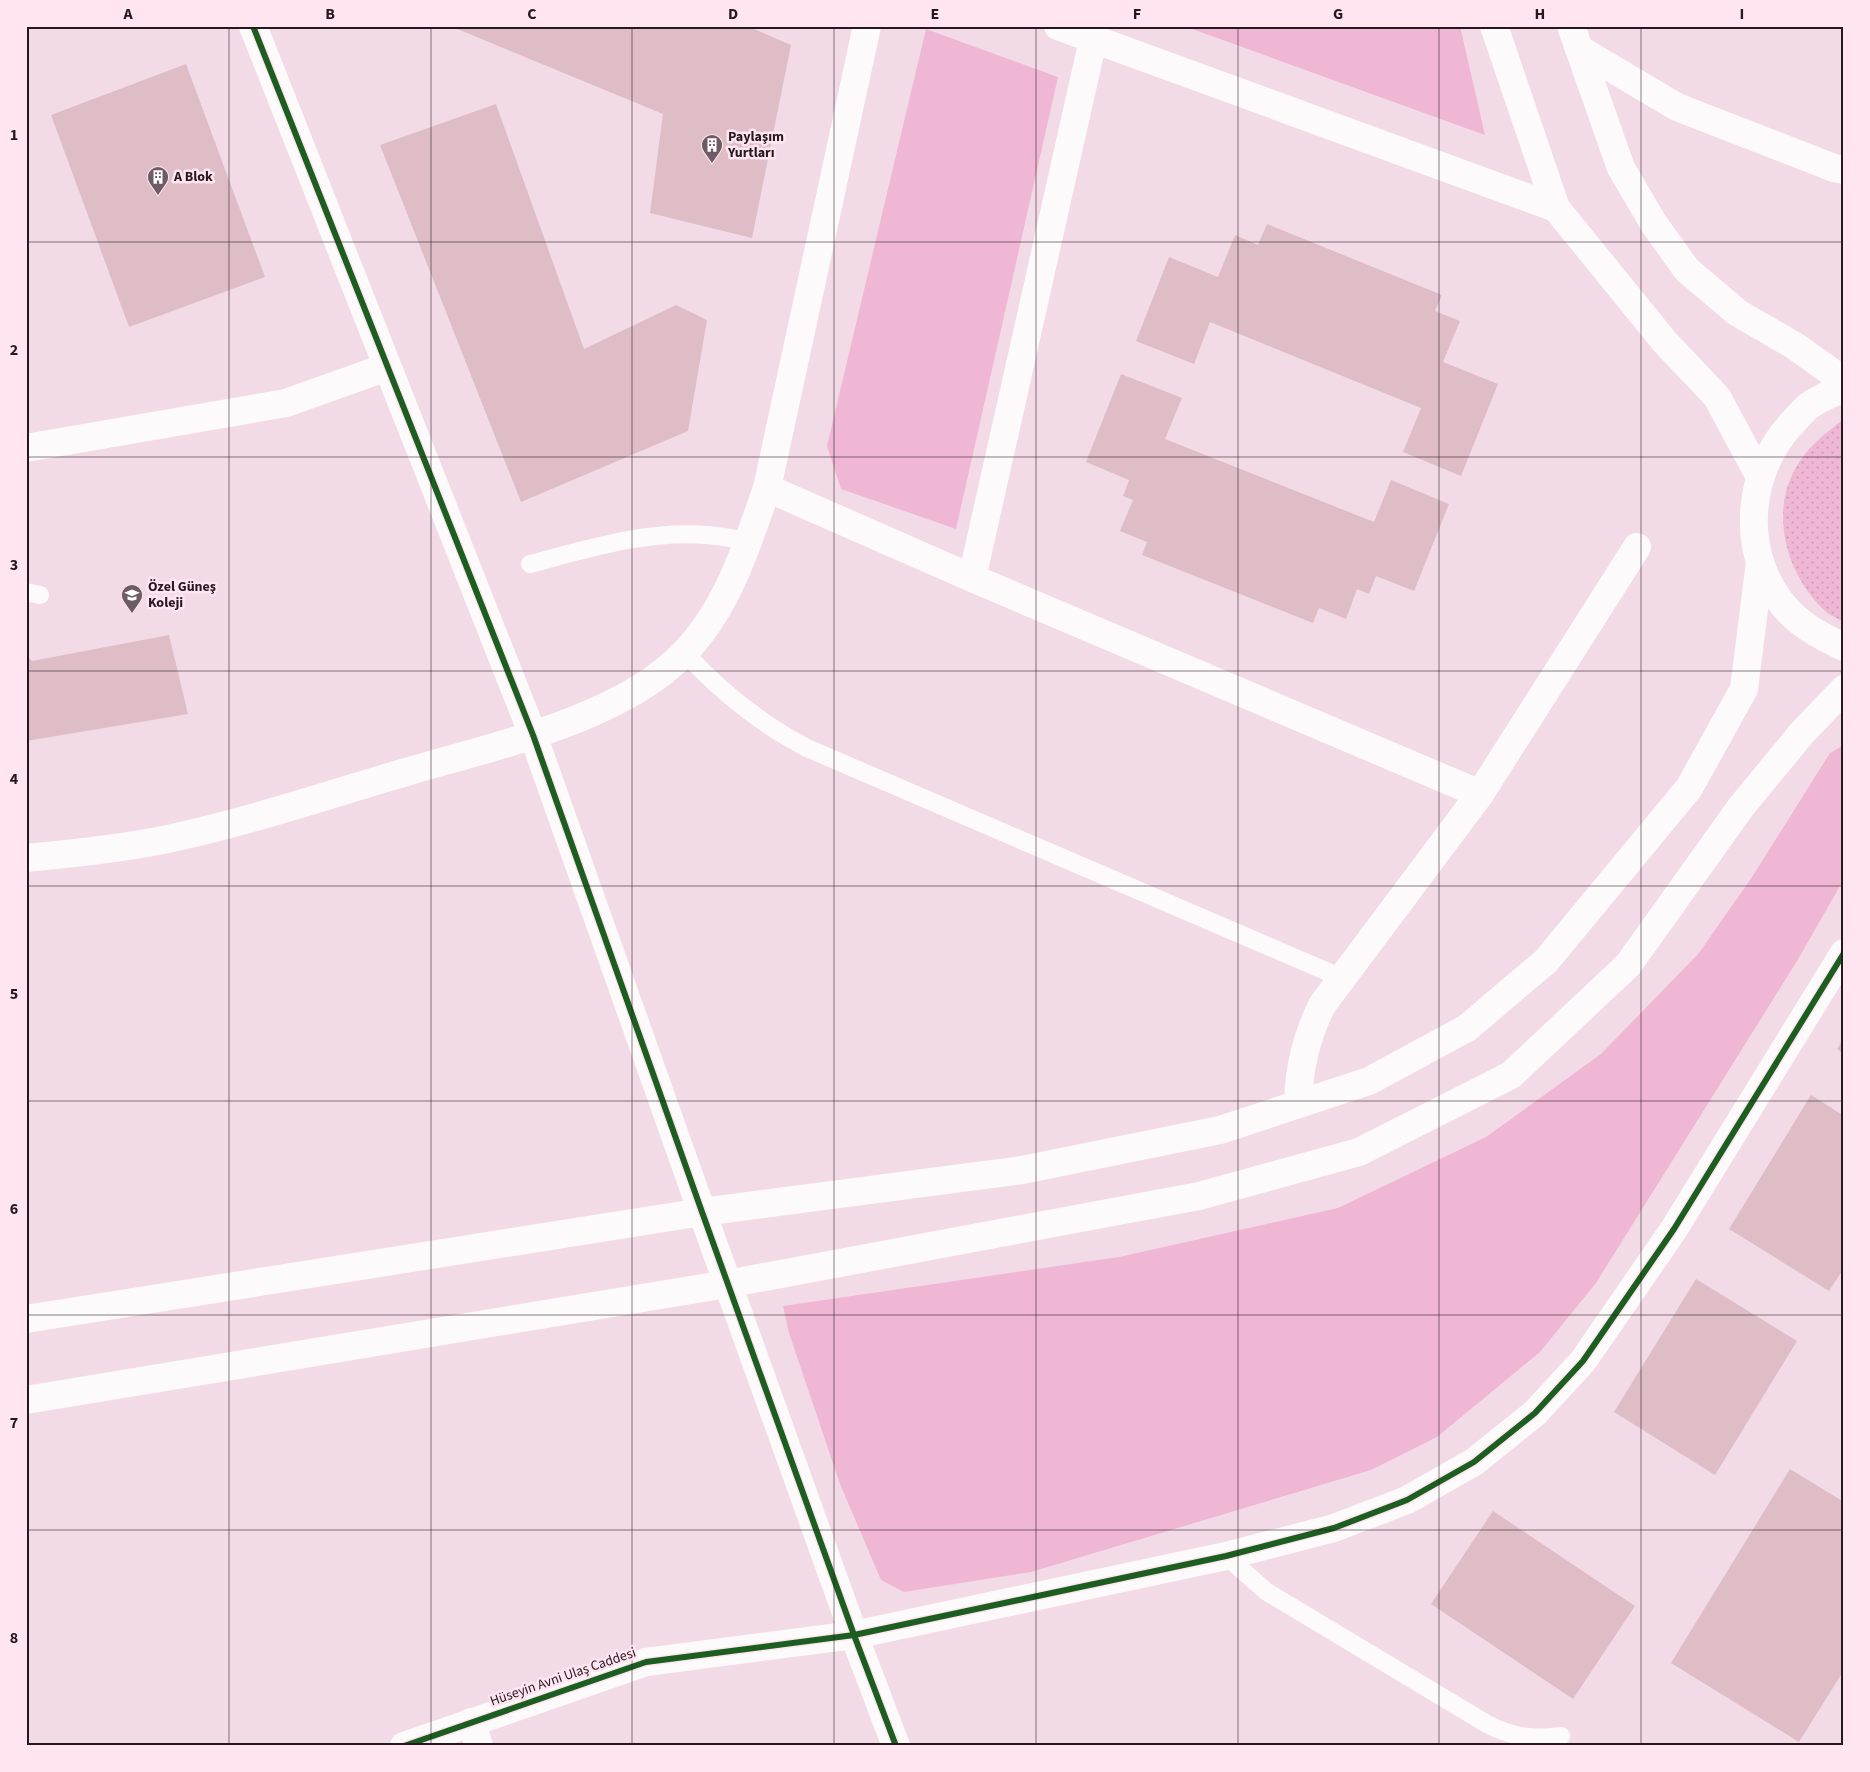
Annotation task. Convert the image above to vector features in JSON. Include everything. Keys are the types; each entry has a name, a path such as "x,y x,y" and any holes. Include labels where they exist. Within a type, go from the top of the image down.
{"street":[{"path":"253,26 533,735 702,1212 854,1635 896,1746"},
{"path":"26,858 72,854 159,840 250,818 533,735 586,714 649,684 685,653 719,608 748,541 767,488 867,26"},
{"path":"1058,26 1556,208"},
{"path":"1494,26 1556,208 1664,341 1717,397 1759,475"},
{"path":"1575,38 1677,107 1834,168 1844,170"},
{"path":"1575,38 1621,168 1654,224 1687,270 1738,313 1795,346 1844,381"},
{"path":"972,578 1094,40"},
{"path":"26,448 286,403 387,367"},
{"path":"1844,388 1810,405 1779,436 1759,475 1752,519 1760,562 1780,601 1812,632 1844,647"},
{"path":"767,488 972,578 1480,794"},
{"path":"1298,1104 1302,1056 1310,1030 1322,1005 1480,794 1637,547"},
{"path":"26,1319 702,1212 1022,1170 1220,1130 1369,1081 1467,1028 1546,961 1689,788 1744,688 1760,562"},
{"path":"26,1400 728,1284 1199,1196 1359,1152 1511,1075 1628,965 1741,807 1801,734 1844,689"},
{"name":"Hüseyin Avni Ulaş Caddesi","path":"404,1746 475,1734 646,1662 854,1635 1226,1556 1334,1528 1407,1500 1474,1462 1535,1412 1583,1361 1674,1229 1844,952"}],"lane":[{"path":"530,564 597,547 652,537 706,535 748,541"},
{"path":"685,653 715,686 778,733 807,748 1342,978"},
{"path":"1226,1556 1267,1592 1486,1724 1505,1733 1526,1738 1561,1736"}],"shaded area":[{"path":"1184,26 1460,26 1485,135"},
{"path":"926,29 1058,77 956,529 841,489 827,446"},
{"path":"1844,419 1844,622 1824,610 1811,596 1792,563 1783,526 1787,489 1794,471 1810,448"},
{"path":"1844,745 1844,879 1797,961 1596,1283 1540,1352 1437,1437 1371,1470 1031,1572 904,1592 881,1580 840,1484 789,1333 783,1306 1119,1257 1338,1208 1486,1137 1601,1054 1699,953 1752,877 1830,753"}],"building":[{"name":"Paylaşım Yurtları","path":"450,26 747,26 791,45 752,238 650,213 663,114"},
{"name":"A Blok","path":"186,64 265,277 129,327 51,115"},
{"path":"496,104 584,349 676,305 707,320 688,431 521,502 380,145"},
{"path":"1267,224 1442,295 1435,311 1460,321 1443,362 1498,384 1461,476 1403,452 1421,408 1210,322 1194,364 1136,341 1169,257 1218,277 1235,235 1258,245"},
{"path":"1121,374 1182,398 1165,439 1374,522 1391,480 1449,504 1414,591 1376,576 1369,594 1357,589 1346,619 1319,608 1313,623 1142,555 1147,542 1120,531 1133,500 1123,496 1129,480 1086,462"},
{"path":"169,635 188,714 26,741 26,655 32,661"},
{"path":"1844,1038 1844,1054 1837,1049"},
{"path":"1811,1095 1844,1116 1844,1268 1829,1291 1729,1229"},
{"path":"1696,1279 1797,1341 1715,1475 1614,1412"},
{"path":"1790,1469 1844,1502 1844,1670 1799,1742 1671,1663"},
{"path":"1493,1511 1635,1606 1573,1699 1431,1604"}],"cycle path":[{"path":"253,26 533,735 702,1212 854,1635 896,1746"},
{"path":"404,1746 646,1662 854,1635 1226,1556 1334,1528 1407,1500 1474,1462 1535,1413 1583,1361 1674,1229 1844,953"}],"place":[{"name":"Paylaşım Yurtları","path":"712,164"},
{"name":"A Blok","path":"158,196"},
{"name":"Özel Güneş Koleji","path":"132,614"}]}
